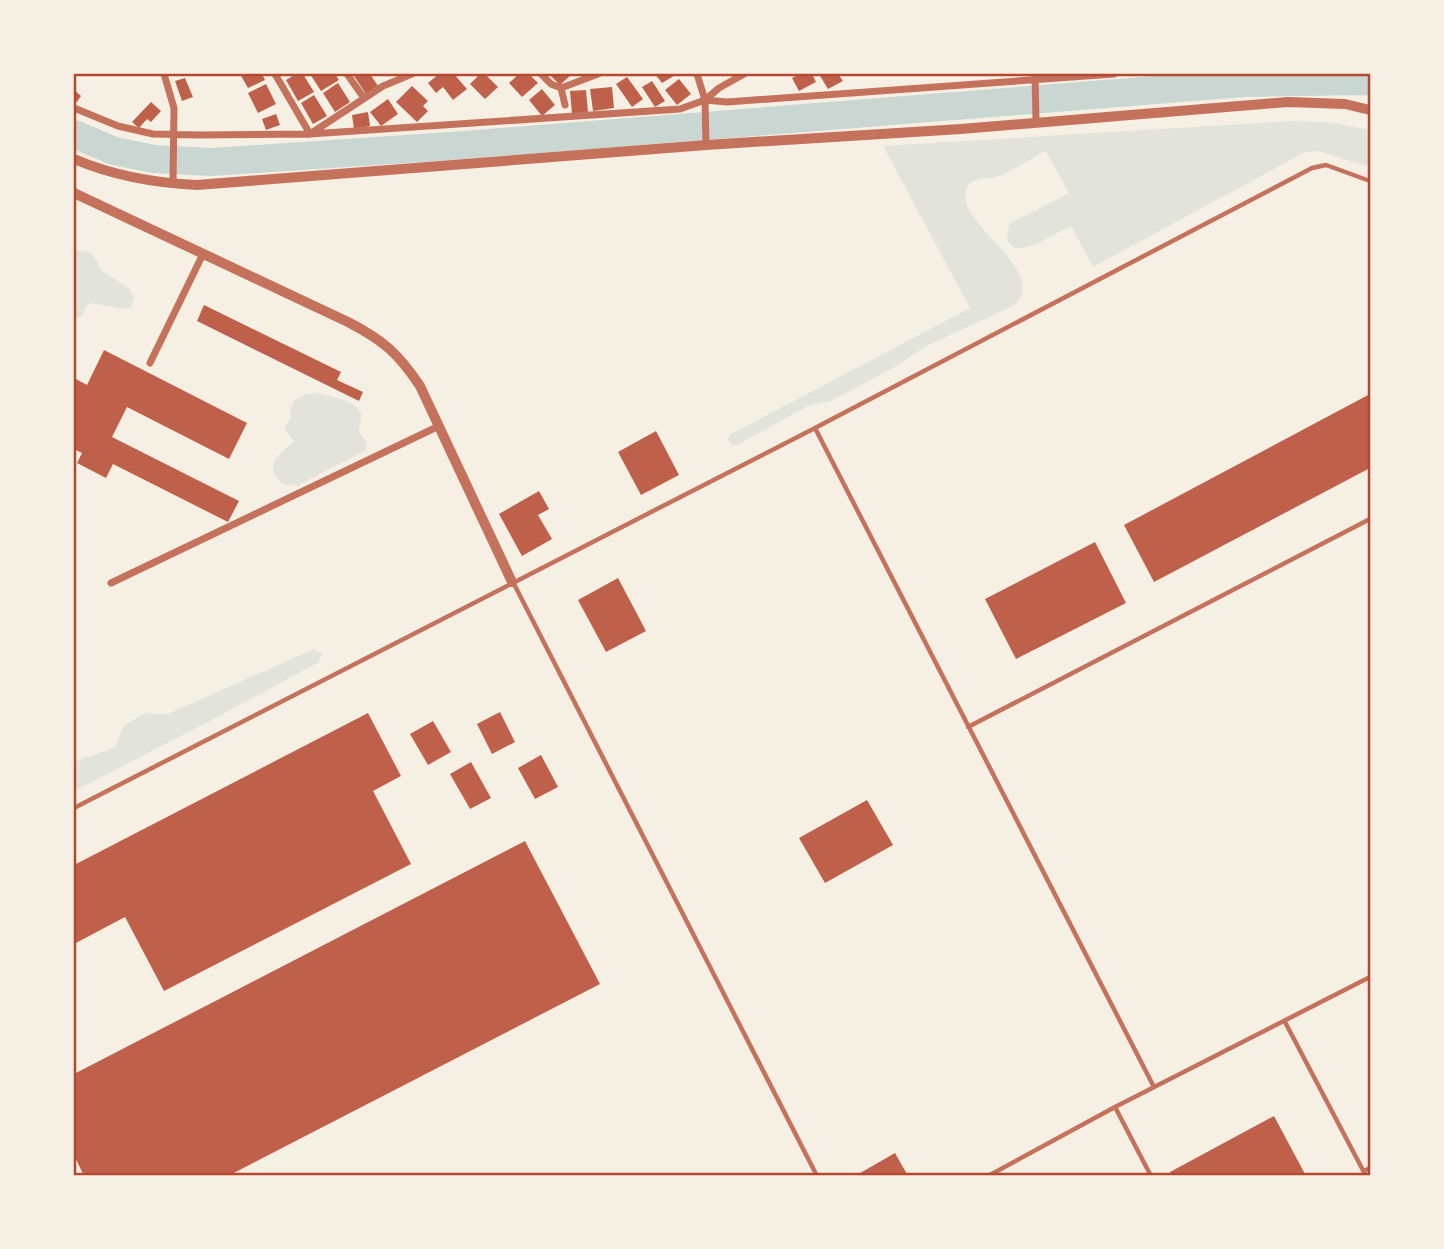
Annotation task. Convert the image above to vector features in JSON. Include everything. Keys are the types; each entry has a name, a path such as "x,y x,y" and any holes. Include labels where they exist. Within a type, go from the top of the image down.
{"street":[{"path":"164,74 174,108 172,179"},
{"path":"275,74 310,134"},
{"path":"347,74 364,98"},
{"path":"310,134 383,86 412,74"},
{"path":"541,74 551,84 561,88 598,74"},
{"path":"697,74 705,103 705,141"},
{"path":"705,103 719,88 744,74"},
{"path":"74,108 118,126 173,139 310,134 680,109 705,103 1114,74"},
{"path":"1035,80 1036,117"},
{"path":"561,88 565,105"},
{"path":"74,159 120,176 231,183 705,141 961,129 1036,117 1288,102 1345,104 1370,110"},
{"path":"74,193 374,335 404,362 420,386 512,582"},
{"path":"149,363 203,254"},
{"path":"111,583 439,426"}],"lane":[{"path":"74,808 815,428 1312,168 1326,165 1370,181"},
{"path":"815,428 1154,1087"},
{"path":"968,727 1370,519"},
{"path":"512,582 817,1175"},
{"path":"988,1175 1370,977"},
{"path":"1285,1022 1365,1173 1370,1168"},
{"path":"1115,1107 1151,1175"}],"shaded area":[{"path":"1291,121 1328,122 1370,130 1370,167 1318,151 1305,152 1093,267 1071,226 1034,245 1016,249 1007,241 1009,224 1069,193 1046,151 1004,174 974,181 968,186 965,199 971,213 1020,276 1022,291 1015,305 926,346 893,368 831,401 810,405 737,445 728,440 733,433 970,308 883,146"},
{"path":"74,250 86,251 94,256 102,271 129,288 134,297 131,307 125,309 91,303 85,307 83,315 74,320"},
{"path":"318,393 342,400 358,409 361,414 359,432 367,443 366,450 297,486 282,484 273,471 273,465 294,441 284,429 291,417 294,400 306,394"},
{"path":"314,649 322,654 319,662 74,791 74,762 115,747 123,727 135,719 148,713 170,713"}],"building":[{"path":"240,74 262,74 265,80 248,88"},
{"path":"296,74 303,74 314,92 298,101 286,80"},
{"path":"310,74 335,74 339,80 321,91"},
{"path":"370,74 378,86 366,94 354,76"},
{"path":"439,74 454,74 467,89 453,100 443,87 436,93 428,83"},
{"path":"480,74 485,74 498,87 485,99 470,84"},
{"path":"519,74 529,74 538,83 522,97 509,83"},
{"path":"549,74 572,74 560,85"},
{"path":"655,74 677,74 662,83"},
{"path":"800,74 812,74 816,82 799,91 792,78"},
{"path":"819,74 838,74 843,81 828,89"},
{"path":"627,77 643,99 632,107 616,84"},
{"path":"185,78 193,97 182,101 175,81"},
{"path":"679,79 691,94 677,105 665,90"},
{"path":"652,81 665,101 655,107 642,87"},
{"path":"338,83 350,102 335,112 323,93"},
{"path":"266,84 276,104 258,113 248,93"},
{"path":"412,86 428,101 423,106 428,111 417,122 396,102"},
{"path":"612,87 614,108 593,111 590,89"},
{"path":"542,89 555,105 542,116 529,100"},
{"path":"74,90 81,96 77,102 74,102"},
{"path":"586,90 588,112 572,114 570,91"},
{"path":"314,95 327,116 313,124 301,103"},
{"path":"388,99 398,114 381,126 370,112"},
{"path":"151,102 161,111 151,122 147,119 139,128 132,122"},
{"path":"368,112 370,126 354,129 352,115"},
{"path":"276,114 280,125 266,130 262,119"},
{"path":"204,305 341,372 337,380 363,392 359,401 197,321"},
{"path":"104,350 247,423 229,459 127,407 112,437 239,501 228,522 113,464 106,478 77,463 82,453 74,449 74,378 87,385"},
{"path":"1370,394 1370,468 1154,582 1124,525"},
{"path":"656,431 679,475 641,495 618,452"},
{"path":"539,491 549,509 538,515 552,539 522,556 499,514"},
{"path":"1095,542 1126,603 1016,659 985,599"},
{"path":"618,578 646,631 606,652 578,600"},
{"path":"500,712 515,742 492,754 477,724"},
{"path":"368,713 401,776 373,791 411,864 164,991 125,917 74,944 74,865"},
{"path":"433,721 451,752 428,765 410,734"},
{"path":"541,755 558,787 535,799 518,768"},
{"path":"471,762 491,798 470,809 450,774"},
{"path":"867,800 893,845 825,883 799,838"},
{"path":"525,841 600,984 228,1176 84,1176 74,1155 74,1074"},
{"path":"1274,1116 1306,1176 1172,1176 1170,1172"},
{"path":"895,1153 908,1176 855,1176"}],"waterway":[{"path":"74,134 114,151 154,159 212,162 465,145 1243,83 1370,82"}]}
